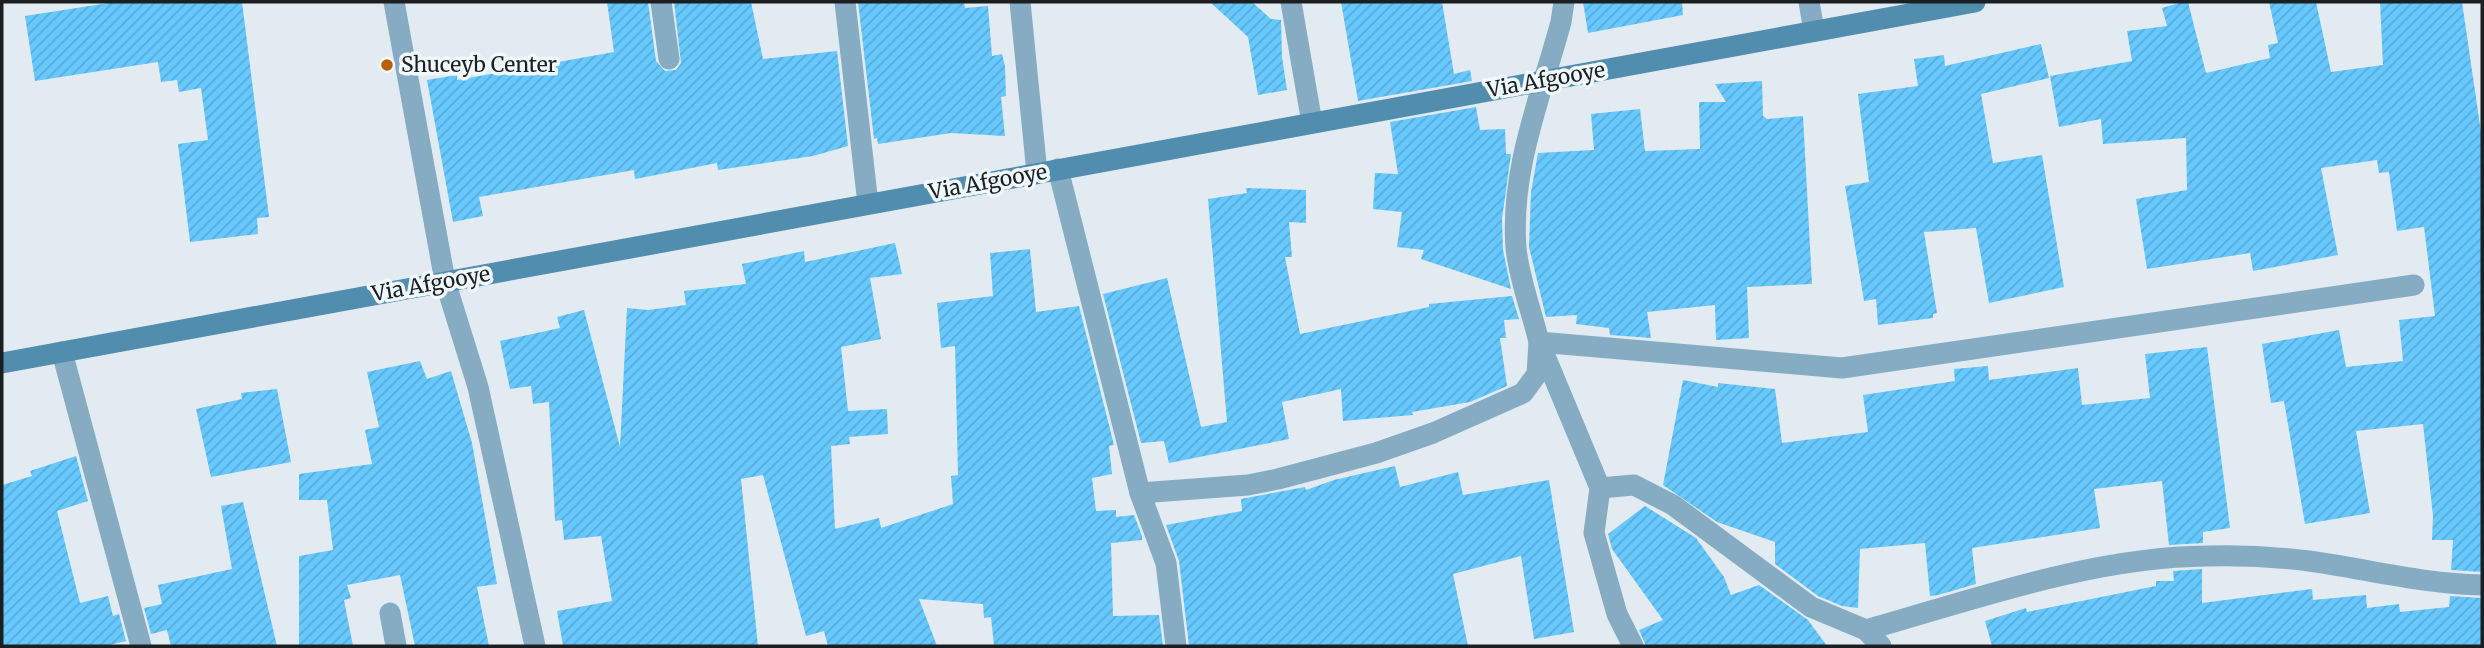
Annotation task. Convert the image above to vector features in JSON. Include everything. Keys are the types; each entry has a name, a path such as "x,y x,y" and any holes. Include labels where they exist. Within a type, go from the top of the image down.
{"main road":[{"name":"Via Afgooye","path":"2,363 1975,2"}],"street":[{"path":"394,2 445,281 478,387 535,646"},
{"path":"661,2 669,59"},
{"path":"845,2 868,204"},
{"path":"1020,2 1037,173"},
{"path":"1292,2 1312,123"},
{"path":"1564,2 1521,162 1515,204 1517,251 1539,342 1600,488 1594,533 1617,614 1633,646"},
{"path":"1809,2 1814,32"},
{"path":"1058,169 1140,493 1166,563 1176,646"},
{"path":"1539,342 1842,368 2414,285"},
{"path":"1140,493 1268,481 1376,453 1433,433 1523,393 1537,374 1539,342"},
{"path":"62,352 141,646"},
{"path":"1600,488 1634,485 1673,505 1811,607 1866,630 1881,646"},
{"path":"1866,630 2024,585 2118,565 2207,556 2307,561 2443,584 2482,585"},
{"path":"390,613 396,646"}],"building":[{"path":"115,2 242,2 269,217 257,218 258,234 190,242 178,144 208,140 201,88 179,92 177,80 161,82 158,62 35,81 25,16"},
{"path":"607,2 648,2 656,61 665,71 676,70 681,63 674,2 751,2 763,59 837,51 848,146 813,156 718,170 717,163 635,179 634,170 479,197 483,216 453,222 427,80 457,75 457,80 614,52"},
{"path":"858,2 964,2 965,8 988,6 992,56 1002,54 1005,66 1006,96 1001,97 1005,136 951,133 878,144 877,138 874,139"},
{"path":"1210,2 1252,2 1271,19 1281,20 1282,57 1287,90 1258,95 1248,37"},
{"path":"1341,2 1442,2 1454,74 1470,70 1472,81 1358,101"},
{"path":"1583,2 1682,2 1683,15 1588,33"},
{"path":"2188,2 2206,73 2270,58 2268,45 2278,43 2269,2 2316,2 2331,72 2383,65 2380,2 2462,2 2482,139 2482,572 2451,570 2453,540 2432,540 2433,516 2423,424 2356,431 2370,513 2305,524 2284,401 2271,403 2262,344 2339,330 2346,367 2403,361 2399,320 2435,316 2424,227 2397,231 2389,172 2379,173 2377,160 2321,168 2338,255 2253,271 2250,253 2147,269 2136,199 2187,190 2186,138 2103,144 2101,119 2059,127 2050,76 2132,61 2127,31 2167,26 2162,8"},
{"path":"2041,44 2049,78 1981,94 1993,163 2042,155 2064,287 1989,303 1976,228 1924,232 1937,313 1933,314 1933,318 1878,325 1876,299 1864,301 1845,186 1869,182 1858,94 1918,86 1914,59 1944,55 1945,66"},
{"path":"1762,81 1763,116 1767,119 1803,116 1812,284 1747,287 1749,338 1716,340 1715,305 1647,312 1651,338 1610,335 1609,328 1576,324 1577,315 1546,317 1529,247 1531,192 1538,153 1594,150 1591,114 1640,109 1645,151 1700,149 1699,102 1726,102 1715,84"},
{"path":"1476,107 1480,130 1505,129 1506,154 1511,154 1502,219 1503,250 1511,289 1421,259 1424,250 1397,247 1402,212 1373,209 1375,173 1398,174 1390,122"},
{"path":"1246,188 1306,190 1306,223 1289,222 1292,257 1285,257 1300,334 1429,307 1429,304 1512,296 1519,319 1504,320 1506,338 1500,338 1507,386 1470,402 1412,412 1413,415 1343,421 1341,389 1282,402 1289,439 1169,463 1164,441 1141,443 1103,294 1167,278 1201,427 1227,422 1208,199 1247,193"},
{"path":"895,243 902,274 870,278 881,339 841,347 848,411 887,409 888,434 849,437 850,444 831,446 835,529 879,518 881,528 953,504 951,476 958,475 955,346 941,348 937,303 993,296 990,253 1030,249 1036,312 1079,306 1114,445 1109,446 1112,474 1092,478 1096,511 1116,510 1116,517 1134,515 1142,536 1142,540 1111,543 1113,616 1159,615 1163,646 994,646 991,617 984,618 983,604 919,599 937,646 828,646 824,631 806,636 763,475 741,479 758,646 563,646 557,611 612,601 601,536 564,540 562,520 555,521 549,402 533,404 531,386 510,389 500,341 560,328 557,317 584,310 620,447 627,308 648,310 686,305 684,291 746,284 742,264 804,251 805,262"},
{"path":"2207,347 2230,528 2203,532 2203,543 2169,545 2162,481 2094,489 2100,528 1972,548 1976,584 1938,595 1930,596 1925,543 1860,549 1858,608 1842,606 1818,596 1775,564 1775,542 1717,522 1663,485 1683,380 1718,387 1718,383 1775,389 1782,443 1868,432 1863,395 1955,381 1954,369 1988,366 1989,380 2078,368 2082,405 2150,398 2145,354"},
{"path":"420,361 427,379 451,371 472,443 497,584 477,587 489,646 415,646 400,575 347,585 351,598 344,600 353,646 299,646 299,556 333,550 327,500 299,500 299,474 372,464 365,430 379,427 367,372"},
{"path":"277,389 291,462 211,477 196,409 242,399 241,393"},
{"path":"76,456 88,501 57,511 80,603 108,596 113,616 119,614 126,641 105,646 2,646 2,485 32,476 30,471"},
{"path":"1395,466 1400,487 1458,472 1463,495 1549,480 1574,632 1534,639 1521,556 1453,574 1468,646 1189,646 1179,561 1166,525 1242,511 1241,499 1305,487 1306,490 1334,480"},
{"path":"243,502 277,646 171,646 167,630 151,634 144,608 162,604 158,585 232,569 221,506"},
{"path":"1645,506 1696,538 1724,577 1731,595 1759,585 1808,620 1827,646 1646,646 1639,630 1663,620 1612,549 1608,534"},
{"path":"2202,569 2202,603 2312,589 2313,600 2366,595 2367,608 2399,604 2400,612 2449,607 2450,596 2482,598 2482,646 1992,646 1985,621 2026,608 2027,612 2156,586 2156,581 2174,581 2173,571"}],"place":[{"name":"Shuceyb Center","path":"387,65"}]}
